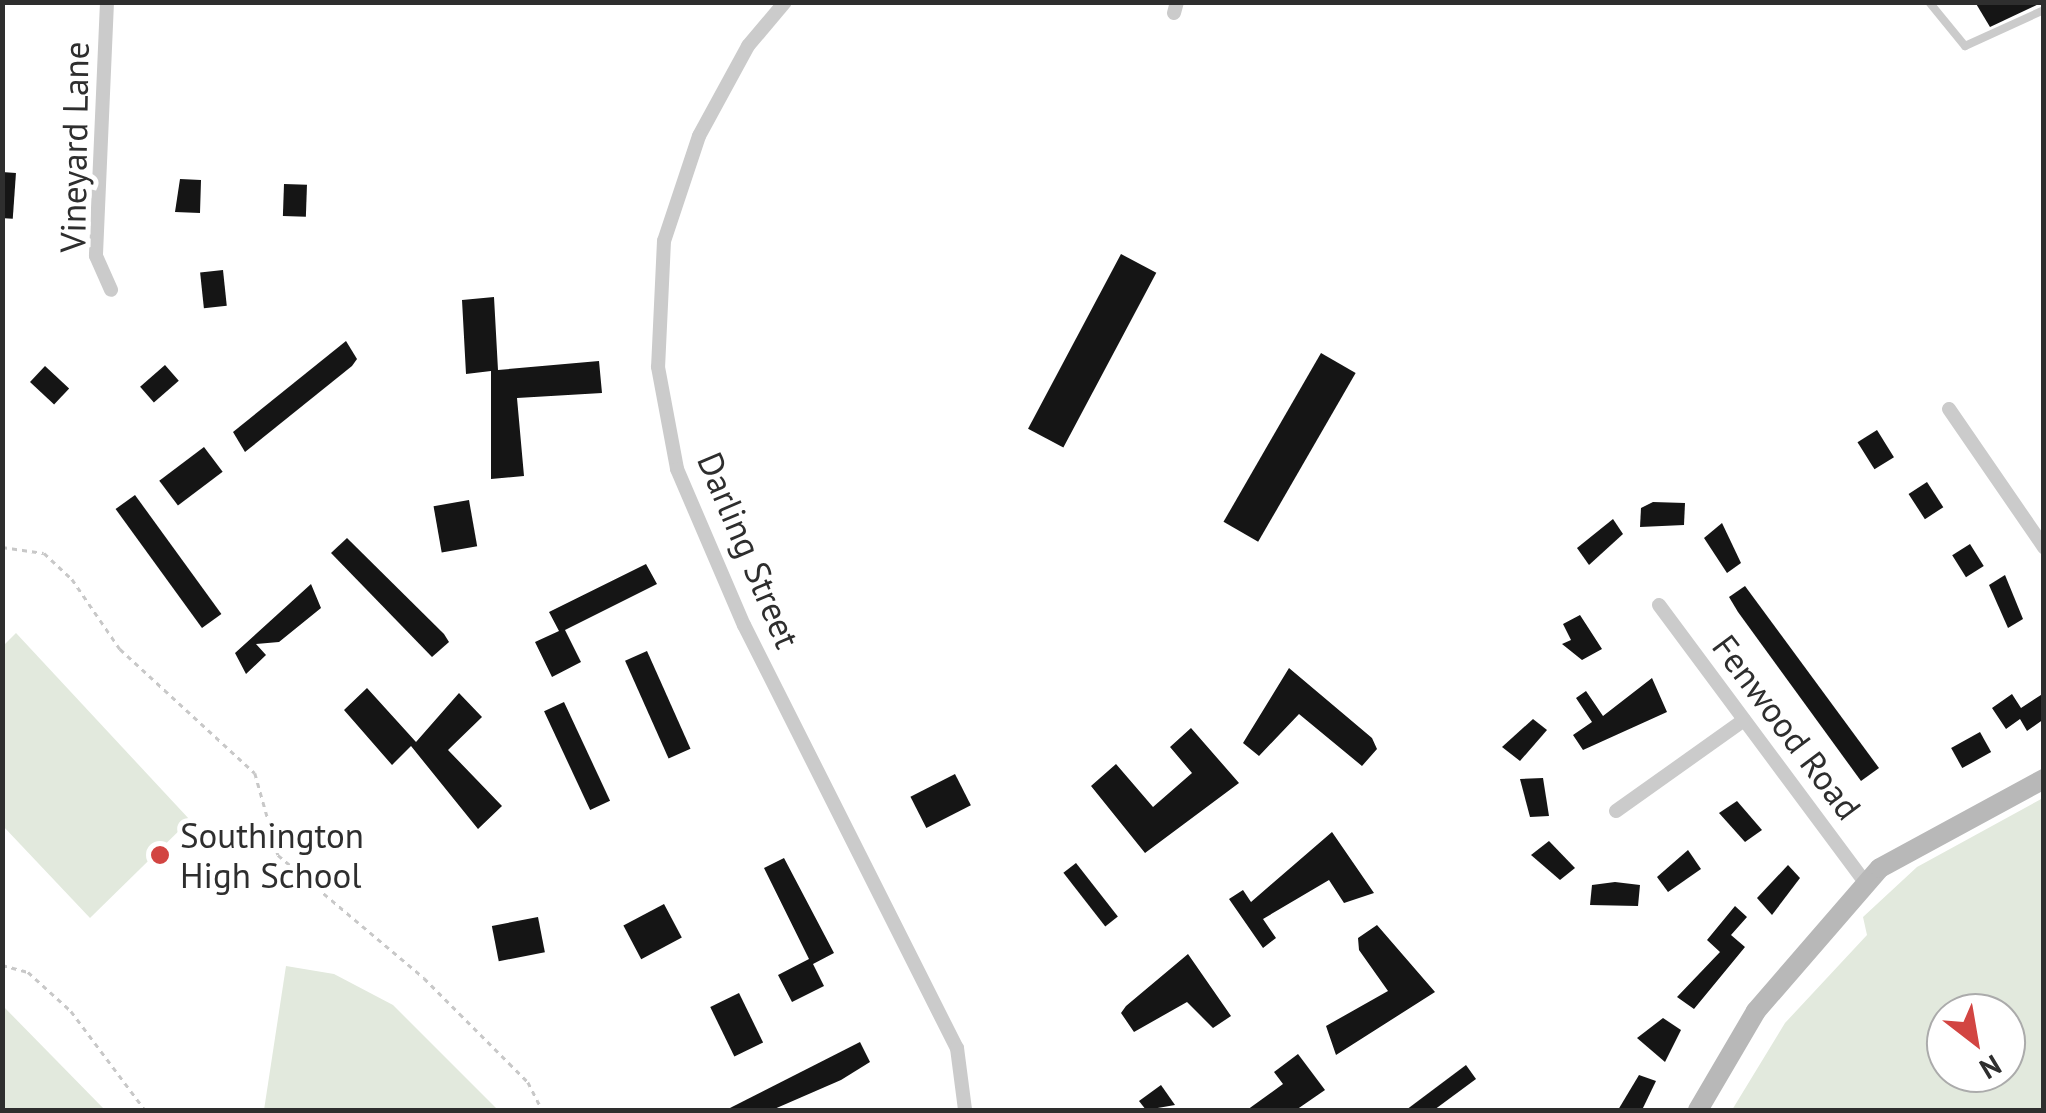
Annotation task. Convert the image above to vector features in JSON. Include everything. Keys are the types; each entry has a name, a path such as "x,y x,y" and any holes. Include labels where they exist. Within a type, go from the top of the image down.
{"street":[{"name":"Vineyard Lane","path":"107,2 96,256 111,290"},
{"name":"Darling Street","path":"785,2 748,46 699,136 664,241 658,367 677,469 744,625 957,1048 965,1110"},
{"path":"1949,409 2044,547"},
{"name":"Fenwood Road","path":"1659,605 1866,885"},
{"path":"1616,811 1744,720"},
{"path":"1698,1110 1756,1010 1880,868 2044,779"}],"lane":[{"path":"1929,2 1965,46 2044,10"}],"path":[{"path":"2,547 44,553 72,579 120,649 254,772 278,855 424,978 528,1082 542,1110"},
{"path":"2,965 28,972 71,1011 145,1110"}],"shaded area":[{"path":"16,633 190,820 90,918 3,826 3,646"},
{"path":"2043,798 2043,1110 1732,1110 1785,1023 1867,935 1863,917 1917,867"},
{"path":"286,966 334,974 393,1005 498,1110 264,1110"},
{"path":"3,1006 105,1110 3,1110"}],"building":[{"path":"1975,2 2043,2 1990,27"},
{"path":"2,172 16,173 13,219 2,218"},
{"path":"180,179 201,180 200,213 175,212"},
{"path":"284,184 307,185 306,217 283,216"},
{"path":"1121,254 1156,273 1063,448 1028,429"},
{"path":"223,270 227,306 204,308 200,272"},
{"path":"494,297 498,370 599,361 602,393 517,398 524,476 491,479 491,371 466,374 462,300"},
{"path":"346,341 357,359 352,366 245,452 233,432"},
{"path":"1321,353 1356,373 1258,542 1224,522"},
{"path":"165,365 179,381 154,402 140,387"},
{"path":"45,366 69,389 54,405 30,382"},
{"path":"1877,430 1894,457 1874,469 1857,442"},
{"path":"204,447 223,472 178,505 159,481"},
{"path":"1927,482 1943,507 1925,519 1909,494"},
{"path":"135,495 221,614 202,628 116,509"},
{"path":"469,500 477,546 442,553 434,506"},
{"path":"1653,502 1685,503 1684,525 1640,527 1641,508"},
{"path":"1613,519 1623,534 1589,565 1577,548"},
{"path":"1722,523 1741,563 1727,573 1704,538"},
{"path":"347,538 444,634 449,642 432,657 331,553"},
{"path":"1970,544 1984,566 1966,577 1952,555"},
{"path":"646,564 657,584 565,630 581,662 552,677 535,642 559,631 549,612"},
{"path":"2005,575 2023,619 2008,628 1989,585"},
{"path":"311,584 321,608 279,642 256,644 266,655 246,674 235,653"},
{"path":"1745,586 1879,768 1861,781 1729,597"},
{"path":"1580,615 1602,649 1582,660 1562,644 1571,640 1563,624"},
{"path":"647,651 691,749 669,759 625,661"},
{"path":"1289,668 1372,738 1377,749 1362,766 1299,714 1259,756 1243,743"},
{"path":"1652,678 1667,712 1583,750 1573,735 1592,722 1576,698 1586,691 1603,716"},
{"path":"367,688 416,742 459,693 482,717 448,750 502,806 478,829 411,746 392,765 344,710"},
{"path":"2044,693 2044,719 2027,731 2020,719 2006,729 1992,708 2012,694 2021,708"},
{"path":"564,702 610,801 590,810 544,711"},
{"path":"1533,719 1547,730 1520,761 1502,747"},
{"path":"1191,728 1239,783 1145,853 1091,786 1116,764 1153,807 1192,773 1170,747"},
{"path":"1980,732 1991,752 1962,768 1951,748"},
{"path":"955,774 971,805 926,828 910,797"},
{"path":"1543,778 1549,816 1530,817 1520,779"},
{"path":"1737,801 1762,830 1745,842 1719,813"},
{"path":"1332,832 1374,893 1344,903 1329,880 1263,919 1276,938 1263,948 1229,899 1243,890 1251,902"},
{"path":"1549,841 1575,868 1560,880 1531,855"},
{"path":"1688,850 1701,869 1668,892 1657,877"},
{"path":"784,858 834,953 813,964 824,986 792,1002 778,975 809,959 764,868"},
{"path":"1076,863 1118,917 1105,926 1063,873"},
{"path":"1788,865 1800,878 1772,915 1757,898"},
{"path":"1592,885 1640,885 1638,906 1590,905"},
{"path":"664,904 682,938 641,959 623,926"},
{"path":"1735,906 1747,917 1731,935 1745,947 1694,1009 1677,997 1720,952 1707,940"},
{"path":"538,917 545,952 499,961 492,926"},
{"path":"1377,925 1435,992 1336,1055 1326,1026 1388,991 1359,950 1358,938"},
{"path":"1188,954 1231,1016 1213,1028 1187,1002 1134,1032 1121,1013"},
{"path":"739,993 763,1042 734,1056 710,1007"},
{"path":"1663,1018 1681,1030 1665,1062 1637,1038"},
{"path":"860,1042 870,1062 841,1080 772,1110 726,1110"},
{"path":"1298,1054 1325,1090 1296,1110 1247,1110 1283,1084 1274,1072"},
{"path":"1466,1065 1476,1079 1434,1110 1406,1110"},
{"path":"1639,1075 1656,1081 1642,1110 1618,1110"},
{"path":"1161,1085 1175,1105 1146,1110 1139,1101"}],"place":[{"name":"Southington High School","path":"160,855"}]}
